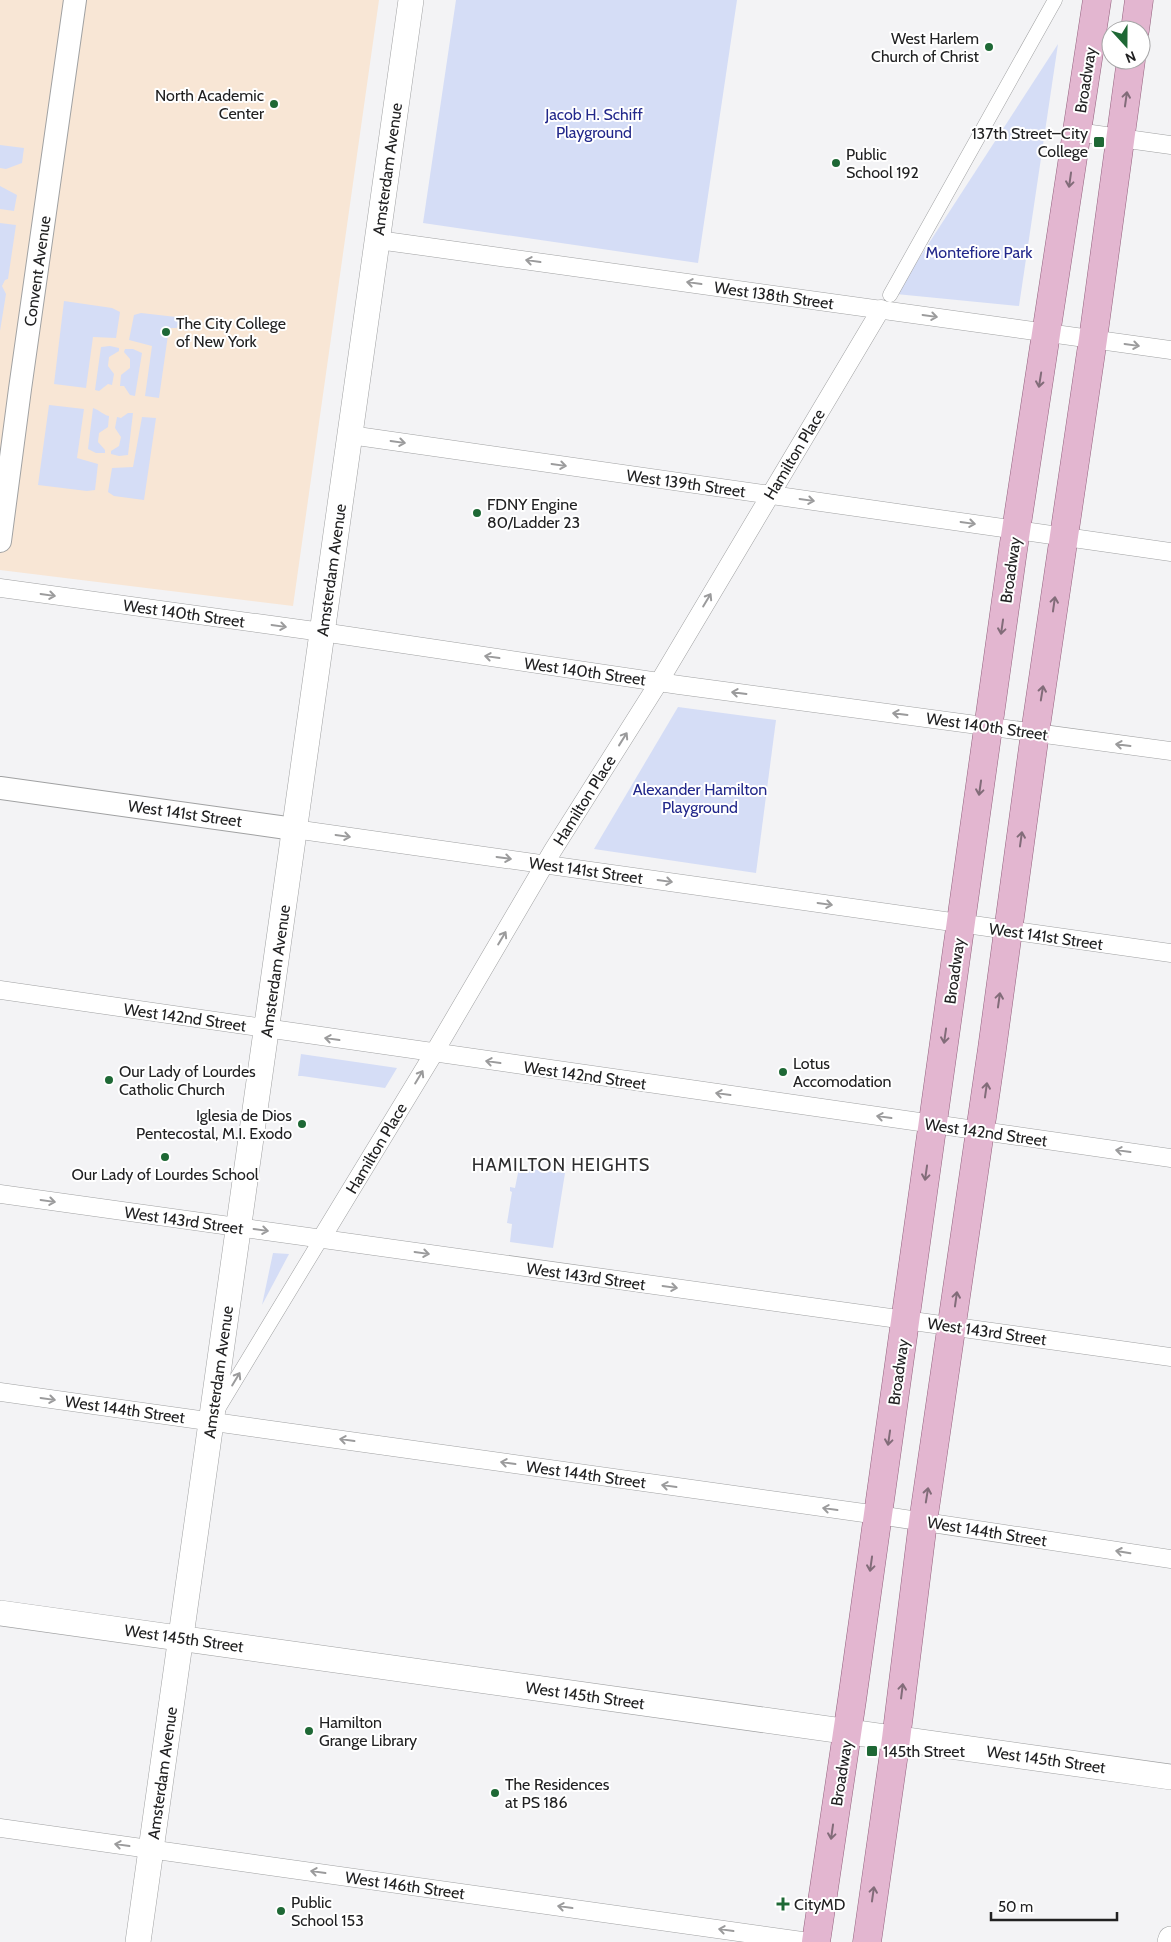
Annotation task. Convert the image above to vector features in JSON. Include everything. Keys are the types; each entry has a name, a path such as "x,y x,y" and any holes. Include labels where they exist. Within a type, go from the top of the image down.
{"main road":[{"name":"Amsterdam Avenue","path":"138,1942 411,0"},
{"name":"Broadway","path":"816,1942 878,1515 1016,530 1097,0"},
{"path":"1136,20 1139,0"},
{"path":"866,1942 896,1739 923,1522 1093,339 1130,70"},
{"name":"West 145th Street","path":"0,1613 1171,1776"}],"street":[{"name":"Convent Avenue","path":"0,541 75,0"},
{"name":"Hamilton Place","path":"211,1421 434,1053 545,864 659,682 885,302 1055,0"},
{"path":"1077,132 1171,146"},
{"name":"West 138th Street","path":"378,240 885,302 1047,332 1171,350"},
{"name":"West 139th Street","path":"350,435 1171,552"},
{"name":"West 140th Street","path":"0,588 322,632 659,682 1171,751"},
{"name":"West 141st Street","path":"0,788 1171,953"},
{"name":"West 142nd Street","path":"0,990 266,1030 1171,1158"},
{"name":"West 143rd Street","path":"0,1194 1171,1357"},
{"name":"West 144th Street","path":"0,1392 878,1515 1171,1559"},
{"name":"West 146th Street","path":"0,1828 809,1942"}],"shaded area":[{"name":"The City College of New York","path":"0,0 379,0 293,606 0,570"}],"green space":[{"name":"Jacob H. Schiff Playground","path":"456,0 737,0 698,263 423,223"},
{"name":"Montefiore Park","path":"1058,44 1019,306 896,294"},
{"path":"0,145 24,148 22,163 6,169 0,168"},
{"path":"0,186 17,195 14,211 0,209"},
{"path":"0,223 16,225 8,279 5,280 2,286 6,294 0,331"},
{"path":"64,301 112,308 120,312 116,338 93,337 86,388 54,384"},
{"path":"141,313 185,318 186,325 178,324 177,328 169,328 159,398 145,396 152,346 129,340 134,315"},
{"path":"101,347 119,348 119,351 109,357 108,366 114,374 112,385 108,384 99,391 95,390"},
{"path":"125,349 133,349 142,353 135,396 130,395 124,386 120,386 121,375 130,368 130,359 124,352"},
{"path":"49,405 84,409 77,458 98,464 95,490 87,491 38,485"},
{"path":"93,408 109,416 108,427 99,433 98,442 105,450 105,453 96,453 88,449"},
{"path":"128,413 133,413 128,455 119,456 111,454 111,451 119,446 121,437 115,428 117,417 121,418"},
{"path":"142,417 156,418 144,500 114,496 108,492 112,468 133,467"},
{"name":"Alexander Hamilton Playground","path":"678,707 776,720 756,873 594,849"},
{"path":"301,1054 397,1068 385,1088 298,1076"},
{"path":"519,1168 565,1173 553,1248 510,1242 512,1224 507,1223 512,1192 510,1187 515,1188"},
{"path":"273,1253 289,1254 262,1305"}],"place":[{"name":"West Harlem Church of Christ","path":"989,47"},
{"name":"North Academic Center","path":"274,104"},
{"name":"137th Street–City College","path":"1099,142"},
{"name":"Public School 192","path":"836,163"},
{"name":"The City College of New York","path":"166,332"},
{"name":"FDNY Engine 80/Ladder 23","path":"477,513"},
{"name":"Lotus Accomodation","path":"783,1072"},
{"name":"Our Lady of Lourdes Catholic Church","path":"109,1080"},
{"name":"Iglesia de Dios Pentecostal, M.I. Exodo","path":"302,1124"},
{"name":"Our Lady of Lourdes School","path":"165,1157"},
{"name":"Hamilton Grange Library","path":"309,1731"},
{"name":"145th Street","path":"872,1751"},
{"name":"The Residences at PS 186","path":"495,1793"},
{"name":"CityMD","path":"783,1904"},
{"name":"Public School 153","path":"281,1911"}],"district":[{"name":"HAMILTON HEIGHTS","path":"561,1165"}]}
